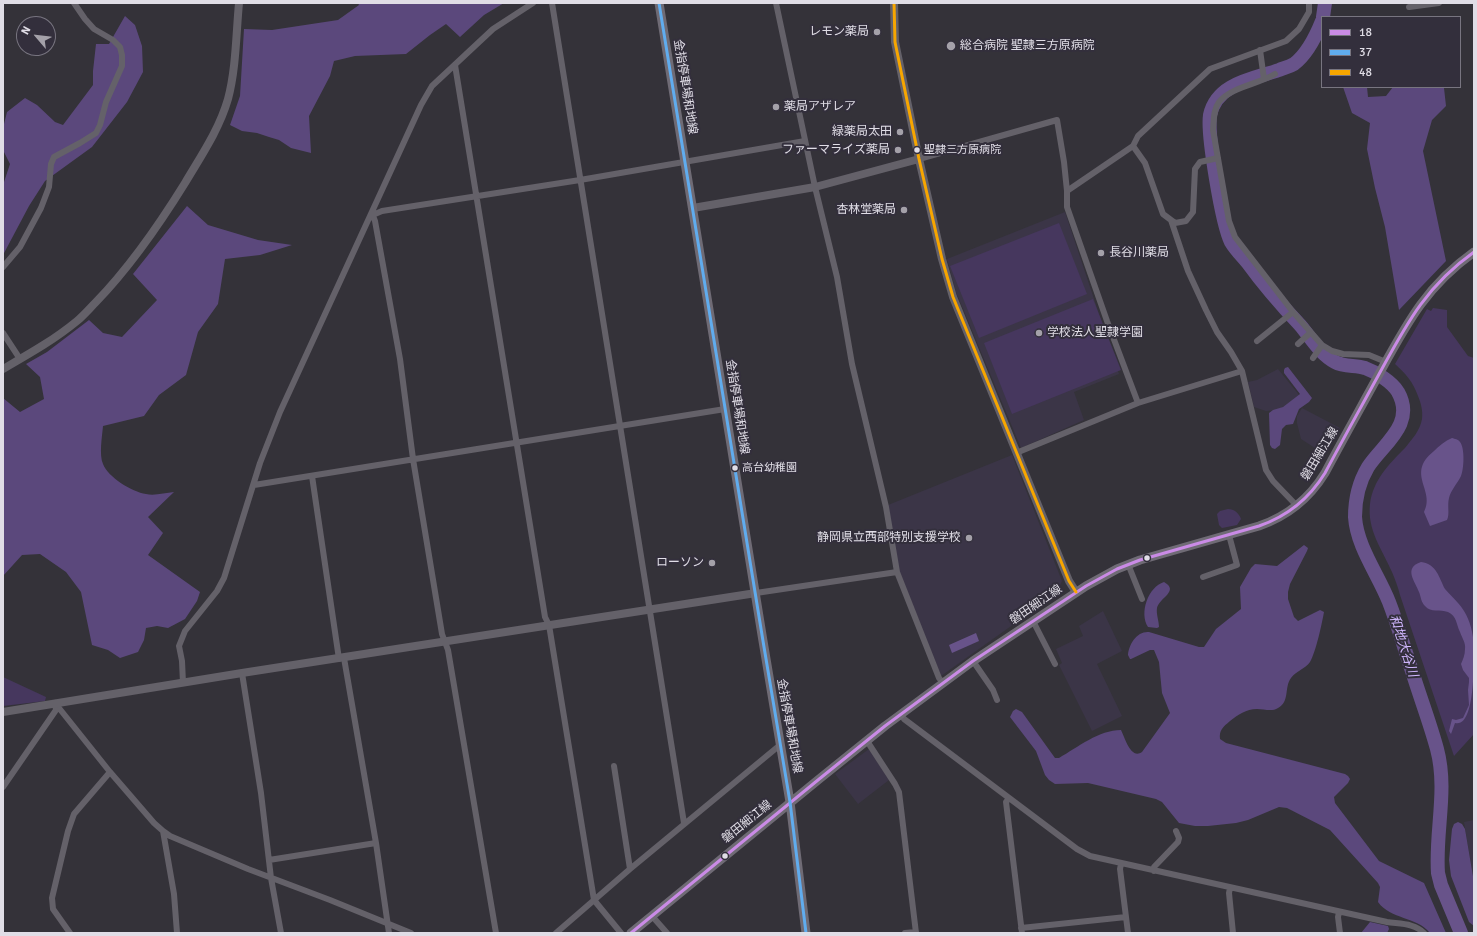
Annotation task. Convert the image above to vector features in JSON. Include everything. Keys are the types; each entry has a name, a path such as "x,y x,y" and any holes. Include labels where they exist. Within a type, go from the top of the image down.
{"main road":[{"name":"金指停車場和地線","path":"659,3 790,802 806,933"},
{"name":"磐田細江線","path":"632,933 867,740 973,661 1076,592 1101,577 1128,564 1268,523 1297,506 1312,491 1322,477 1409,321 1423,300 1447,273 1474,252"}],"street":[{"path":"3,267 20,247 41,208 49,187 51,164 54,157 80,143 96,132 100,125 106,102 122,66 120,47 113,40 94,29 74,3"},
{"path":"3,369 41,348 77,321 116,281 142,249 163,218 211,140 221,119 228,99 233,76 239,3"},
{"path":"183,683 182,661 179,646 185,631 217,591 224,578 260,463 280,412 421,105 432,86 493,29 533,3"},
{"path":"552,3 684,823"},
{"path":"776,3 815,187 837,277 852,364 886,507 897,572 939,678 943,683"},
{"path":"894,3 895,42 919,159 942,259 953,297 1068,581 1076,592"},
{"path":"1066,191 1133,146 1138,136 1210,69 1286,41 1299,29 1309,12 1309,3"},
{"path":"1409,7 1439,3"},
{"path":"1260,50 1264,79"},
{"path":"456,65 463,116 545,617 549,626 594,900 621,933"},
{"path":"1275,74 1230,93 1219,103 1214,115 1213,130 1229,221 1235,237 1293,312 1322,345 1332,351 1343,354 1369,355 1384,365"},
{"path":"693,208 815,187 1057,120 1064,162 1067,207 1107,321 1138,403"},
{"path":"372,213 375,214 382,211 580,180 805,141"},
{"path":"1133,146 1145,163 1163,214 1175,223 1186,221 1193,212 1195,169 1200,162 1217,158"},
{"path":"372,213 375,221 400,359 413,459 442,634 445,642 496,933"},
{"path":"1171,220 1188,271 1217,332 1242,371 1266,470 1272,480 1297,506"},
{"path":"1257,340 1293,312"},
{"path":"3,333 20,359"},
{"path":"1298,344 1310,333"},
{"path":"1312,358 1322,345"},
{"path":"1016,453 1138,403 1242,371"},
{"path":"254,485 725,409"},
{"path":"312,476 342,658 376,843 389,933"},
{"path":"1203,577 1237,565 1229,535"},
{"path":"1128,564 1142,599"},
{"path":"3,712 242,673 897,572"},
{"path":"1033,621 1055,664"},
{"path":"973,661 993,690 996,700"},
{"path":"242,673 261,793 271,878 281,933"},
{"path":"55,703 110,772 154,823 163,831 178,839 271,878 411,933"},
{"path":"3,787 56,710 55,703"},
{"path":"901,714 904,719 1083,853 1098,859 1339,912 1410,925 1416,927 1424,933"},
{"path":"867,740 895,784 898,792 916,932 905,933"},
{"path":"556,933 684,823 780,745"},
{"path":"614,766 630,869"},
{"path":"70,933 53,909 52,898 68,831 74,814 110,772"},
{"path":"1009,798 1006,802 1021,930 1126,917"},
{"path":"163,831 174,894 177,933"},
{"path":"1154,871 1154,867 1178,842 1179,838 1176,831"},
{"path":"269,860 376,843"},
{"path":"1121,864 1120,869 1128,933"},
{"path":"1230,888 1228,893 1233,933"},
{"path":"1339,912 1338,917 1340,933"},
{"path":"652,916 667,933"}],"shaded area":[{"path":"358,3 504,3 484,15 460,37 446,24 406,54 355,56 334,61 330,76 309,116 311,153 291,148 279,140 257,133 242,131 230,125 240,96 244,29 272,30 338,20 359,5"},
{"path":"125,16 135,25 142,46 143,72 127,102 92,147 45,181 29,206 3,255 3,185 10,164 3,150 4,124 7,112 25,98 37,105 55,122 63,125 93,85 96,44 109,44"},
{"path":"1343,88 1367,88 1368,97 1386,96 1392,88 1444,88 1446,106 1432,120 1423,151 1446,261 1399,310 1385,227 1367,149 1370,123 1352,113"},
{"path":"187,206 208,225 258,240 292,245 260,255 225,259 218,304 198,332 186,375 159,395 144,416 103,426 101,456 106,469 115,479 140,493 149,495 174,492 148,517 163,533 148,555 200,592 197,601 185,619 168,628 157,626 146,628 144,640 138,652 120,658 108,650 92,645 81,592 66,572 40,554 22,555 3,576 3,398 20,412 44,399 40,377 26,364 47,352 89,320 103,333 122,337 157,300 133,274"},
{"name":"学校法人聖隷学園","path":"1065,212 1119,374 1074,392 1084,420 1021,448 956,292 947,259"},
{"path":"1059,223 1087,294 979,338 950,266"},
{"path":"1093,299 1121,370 1012,414 984,343"},
{"path":"1433,308 1447,310 1447,327 1468,356 1474,358 1474,734 1454,756 1396,583 1373,531 1370,513 1370,504 1374,487 1388,466 1413,438 1421,423 1422,410 1414,386 1403,371 1395,364 1427,309 1431,311"},
{"path":"1288,367 1312,398 1299,409 1293,424 1286,425 1282,429 1280,445 1275,449 1270,445 1269,413 1283,407 1300,394 1284,373 1285,368"},
{"path":"1278,369 1300,396 1278,410 1266,411 1254,407 1248,382 1257,380"},
{"path":"1302,408 1340,428 1330,448 1319,441 1315,448 1301,439 1297,416"},
{"path":"1452,438 1458,440 1462,445 1464,459 1462,473 1448,501 1447,520 1430,526 1424,512 1427,504 1427,496 1421,475 1422,467 1426,459 1436,449"},
{"name":"静岡県立西部特別支援学校","path":"1012,455 1062,581 1056,594 941,676 899,571 888,505"},
{"path":"1228,509 1236,512 1241,519 1237,525 1222,528 1219,525 1217,514 1220,511"},
{"path":"1304,545 1308,548 1290,584 1288,599 1294,617 1298,621 1320,610 1324,612 1310,662 1291,678 1286,698 1282,705 1273,710 1253,709 1242,713 1223,727 1220,733 1220,739 1226,743 1348,776 1350,779 1348,783 1334,797 1335,803 1379,861 1424,883 1446,933 1430,933 1411,920 1396,915 1383,908 1378,902 1380,887 1378,883 1330,830 1287,808 1279,807 1248,820 1236,823 1195,826 1179,823 1162,802 1156,799 1088,783 1055,784 1045,775 1036,751 1010,717 1016,709 1022,712 1055,758 1059,758 1097,736 1121,730 1132,751 1138,754 1142,752 1170,713 1162,693 1159,662 1154,650 1150,650 1130,659 1128,655 1134,639 1145,632 1149,632 1199,647 1204,647 1216,629 1241,609 1240,587 1251,568 1255,564 1277,566"},
{"path":"1421,562 1431,566 1437,572 1445,589 1464,611 1470,623 1473,637 1474,672 1471,702 1467,714 1462,722 1455,723 1451,734 1449,731 1452,719 1456,720 1463,718 1469,705 1469,678 1463,670 1461,664 1465,653 1465,645 1456,620 1451,614 1445,611 1427,608 1423,603 1411,571"},
{"path":"1164,582 1170,588 1169,592 1157,608 1159,627 1148,627 1144,615 1147,601 1153,589"},
{"path":"1103,611 1122,651 1097,664 1122,716 1092,731 1059,665 1062,663 1056,649 1083,636 1079,626"},
{"path":"976,633 979,641 952,653 949,645"},
{"path":"3,677 46,697 45,701 3,706"},
{"path":"869,749 889,780 858,804 835,774"},
{"path":"1474,820 1474,882 1464,822"},
{"path":"1458,822 1462,824 1465,829 1474,882 1474,926 1469,922 1451,876 1449,860 1452,829 1454,824"},
{"path":"1370,922 1388,926 1389,929 1387,933 1361,933"}],"waterway":[{"path":"1323,16 1325,3"},
{"name":"和地大谷川","path":"1321,23 1303,56 1294,64 1237,84 1228,89 1214,104 1210,115 1210,125 1216,179 1227,232 1231,242 1279,302 1325,355 1339,364 1358,366 1379,375 1395,388 1402,403 1403,414 1400,424 1389,442 1374,458 1362,479 1357,497 1355,517 1364,550 1392,611 1437,749 1441,780 1438,873 1441,885 1461,933"}],"transit line":[{"name":"37","path":"659,3 790,802 806,933"},
{"name":"48","path":"894,3 895,42 919,159 942,259 953,297 1069,581 1076,592"},
{"name":"18","path":"631,933 885,726 973,661 1086,586 1117,569 1140,560 1270,522 1297,506 1312,491 1325,473 1398,340 1418,308 1442,279 1474,252"}],"place":[{"name":"レモン薬局","path":"877,32"},
{"name":"総合病院 聖隷三方原病院","path":"951,46"},
{"name":"薬局アザレア","path":"776,107"},
{"name":"緑薬局太田","path":"900,132"},
{"name":"ファーマライズ薬局","path":"898,150"},
{"name":"聖隷三方原病院","path":"917,150"},
{"name":"杏林堂薬局","path":"904,210"},
{"name":"長谷川薬局","path":"1101,253"},
{"name":"学校法人聖隷学園","path":"1039,333"},
{"name":"高台幼稚園","path":"735,468"},
{"name":"静岡県立西部特別支援学校","path":"969,538"},
{"name":"ローソン","path":"712,563"}]}
